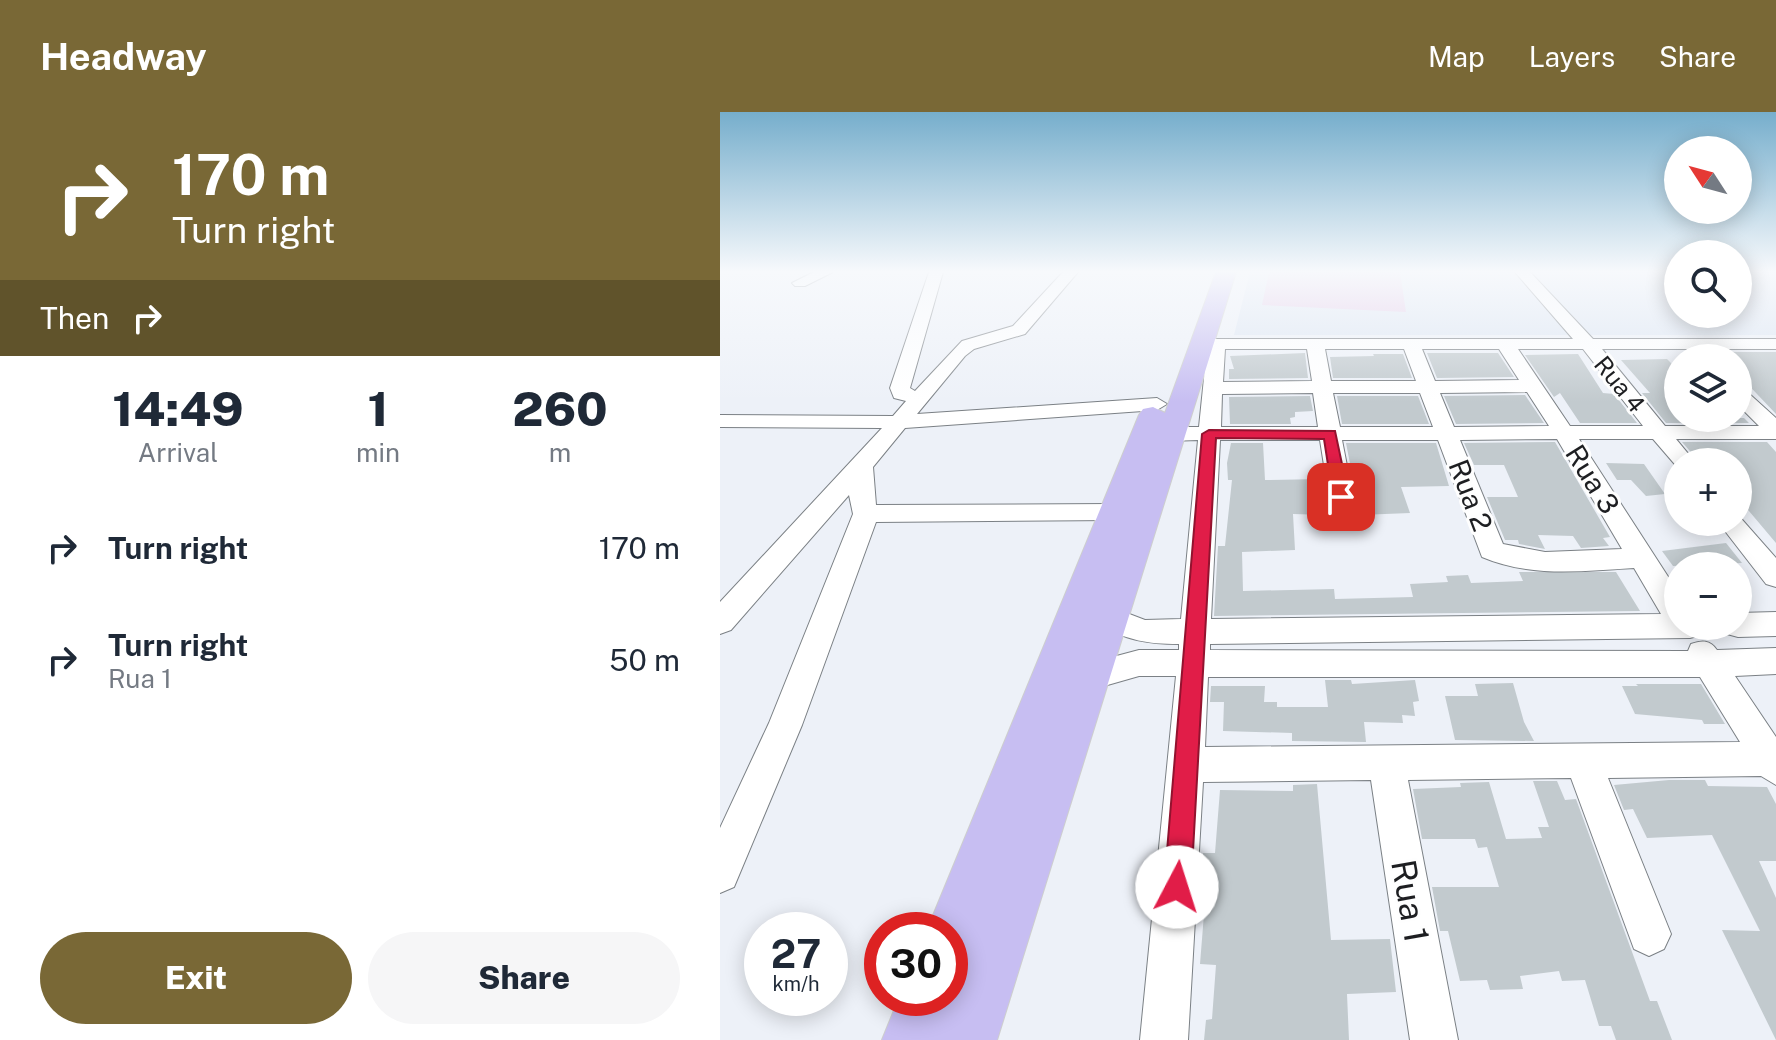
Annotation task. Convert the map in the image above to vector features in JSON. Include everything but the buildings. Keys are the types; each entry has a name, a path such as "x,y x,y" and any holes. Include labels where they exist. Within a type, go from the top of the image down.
{"main road":[{"path":"966,1040 1111,619 1163,419 1195,315"},
{"path":"962,912 1114,512 1163,419 1209,344 1216,315"},
{"path":"913,1040 922,1016"}],"street":[{"path":"921,398 905,396 900,388 923,315"},
{"path":"720,622 968,345 1019,330 1032,315"},
{"name":"Rua 4","path":"1562,315 1671,448"},
{"path":"1164,1040 1213,388 1209,344 1664,344"},
{"path":"1315,344 1341,497"},
{"name":"Rua 2","path":"1411,344 1492,550 1511,560 1533,562 1642,558"},
{"name":"Rua 3","path":"1505,344 1664,593"},
{"path":"1752,344 1776,344"},
{"path":"1213,388 1533,386"},
{"path":"1752,408 1776,431"},
{"path":"720,421 1163,419 1209,434 1776,431"},
{"path":"720,873 785,725 866,514 861,495 861,466"},
{"path":"866,514 1114,512"},
{"path":"1746,536 1767,556 1776,577"},
{"path":"1111,619 1193,647 1709,664 1776,661"},
{"path":"1752,625 1776,624"},
{"path":"1090,676 1193,647 1664,627"},
{"path":"1694,640 1773,764"},
{"path":"1187,765 1386,761 1773,764"},
{"name":"Rua 1","path":"1386,761 1434,1040"},
{"path":"1583,761 1649,934"}],"shaded area":[{"path":"1239,315 1664,315 1664,328 1752,328 1752,315 1776,315 1776,335 1234,335"}],"route":[{"path":"1177,887 1209,434 1330,434 1341,497"}]}
